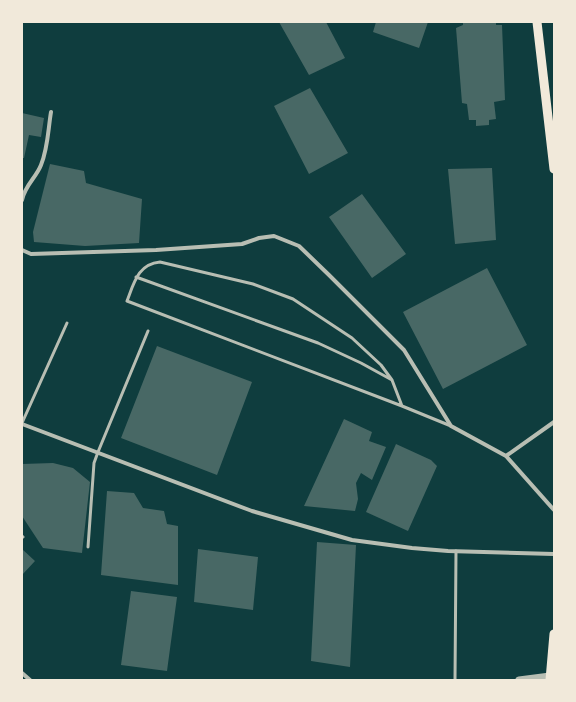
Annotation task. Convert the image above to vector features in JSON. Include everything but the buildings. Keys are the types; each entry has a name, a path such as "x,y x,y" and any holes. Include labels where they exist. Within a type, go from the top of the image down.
{"main road":[{"path":"537,22 554,169"},
{"path":"550,678 554,634"}],"street":[{"path":"22,200 24,191 41,166 46,148 50,112"},
{"path":"22,250 31,254 156,250 242,244 259,238 274,236 299,246 329,274 404,350 451,426 506,456 554,510"},
{"path":"506,456 554,422"},
{"path":"22,423 252,512 352,540 412,548 554,554"},
{"path":"22,673 30,680"},
{"path":"519,680 550,678"}],"lane":[{"path":"402,406 392,380 381,365 352,338 293,299 253,284 160,262 147,266 139,272 136,277 127,301 451,426"},
{"path":"136,277 318,343 361,363 392,380"},
{"path":"22,423 67,323"},
{"path":"88,547 94,463 148,331"},
{"path":"454,680 456,551"}]}
